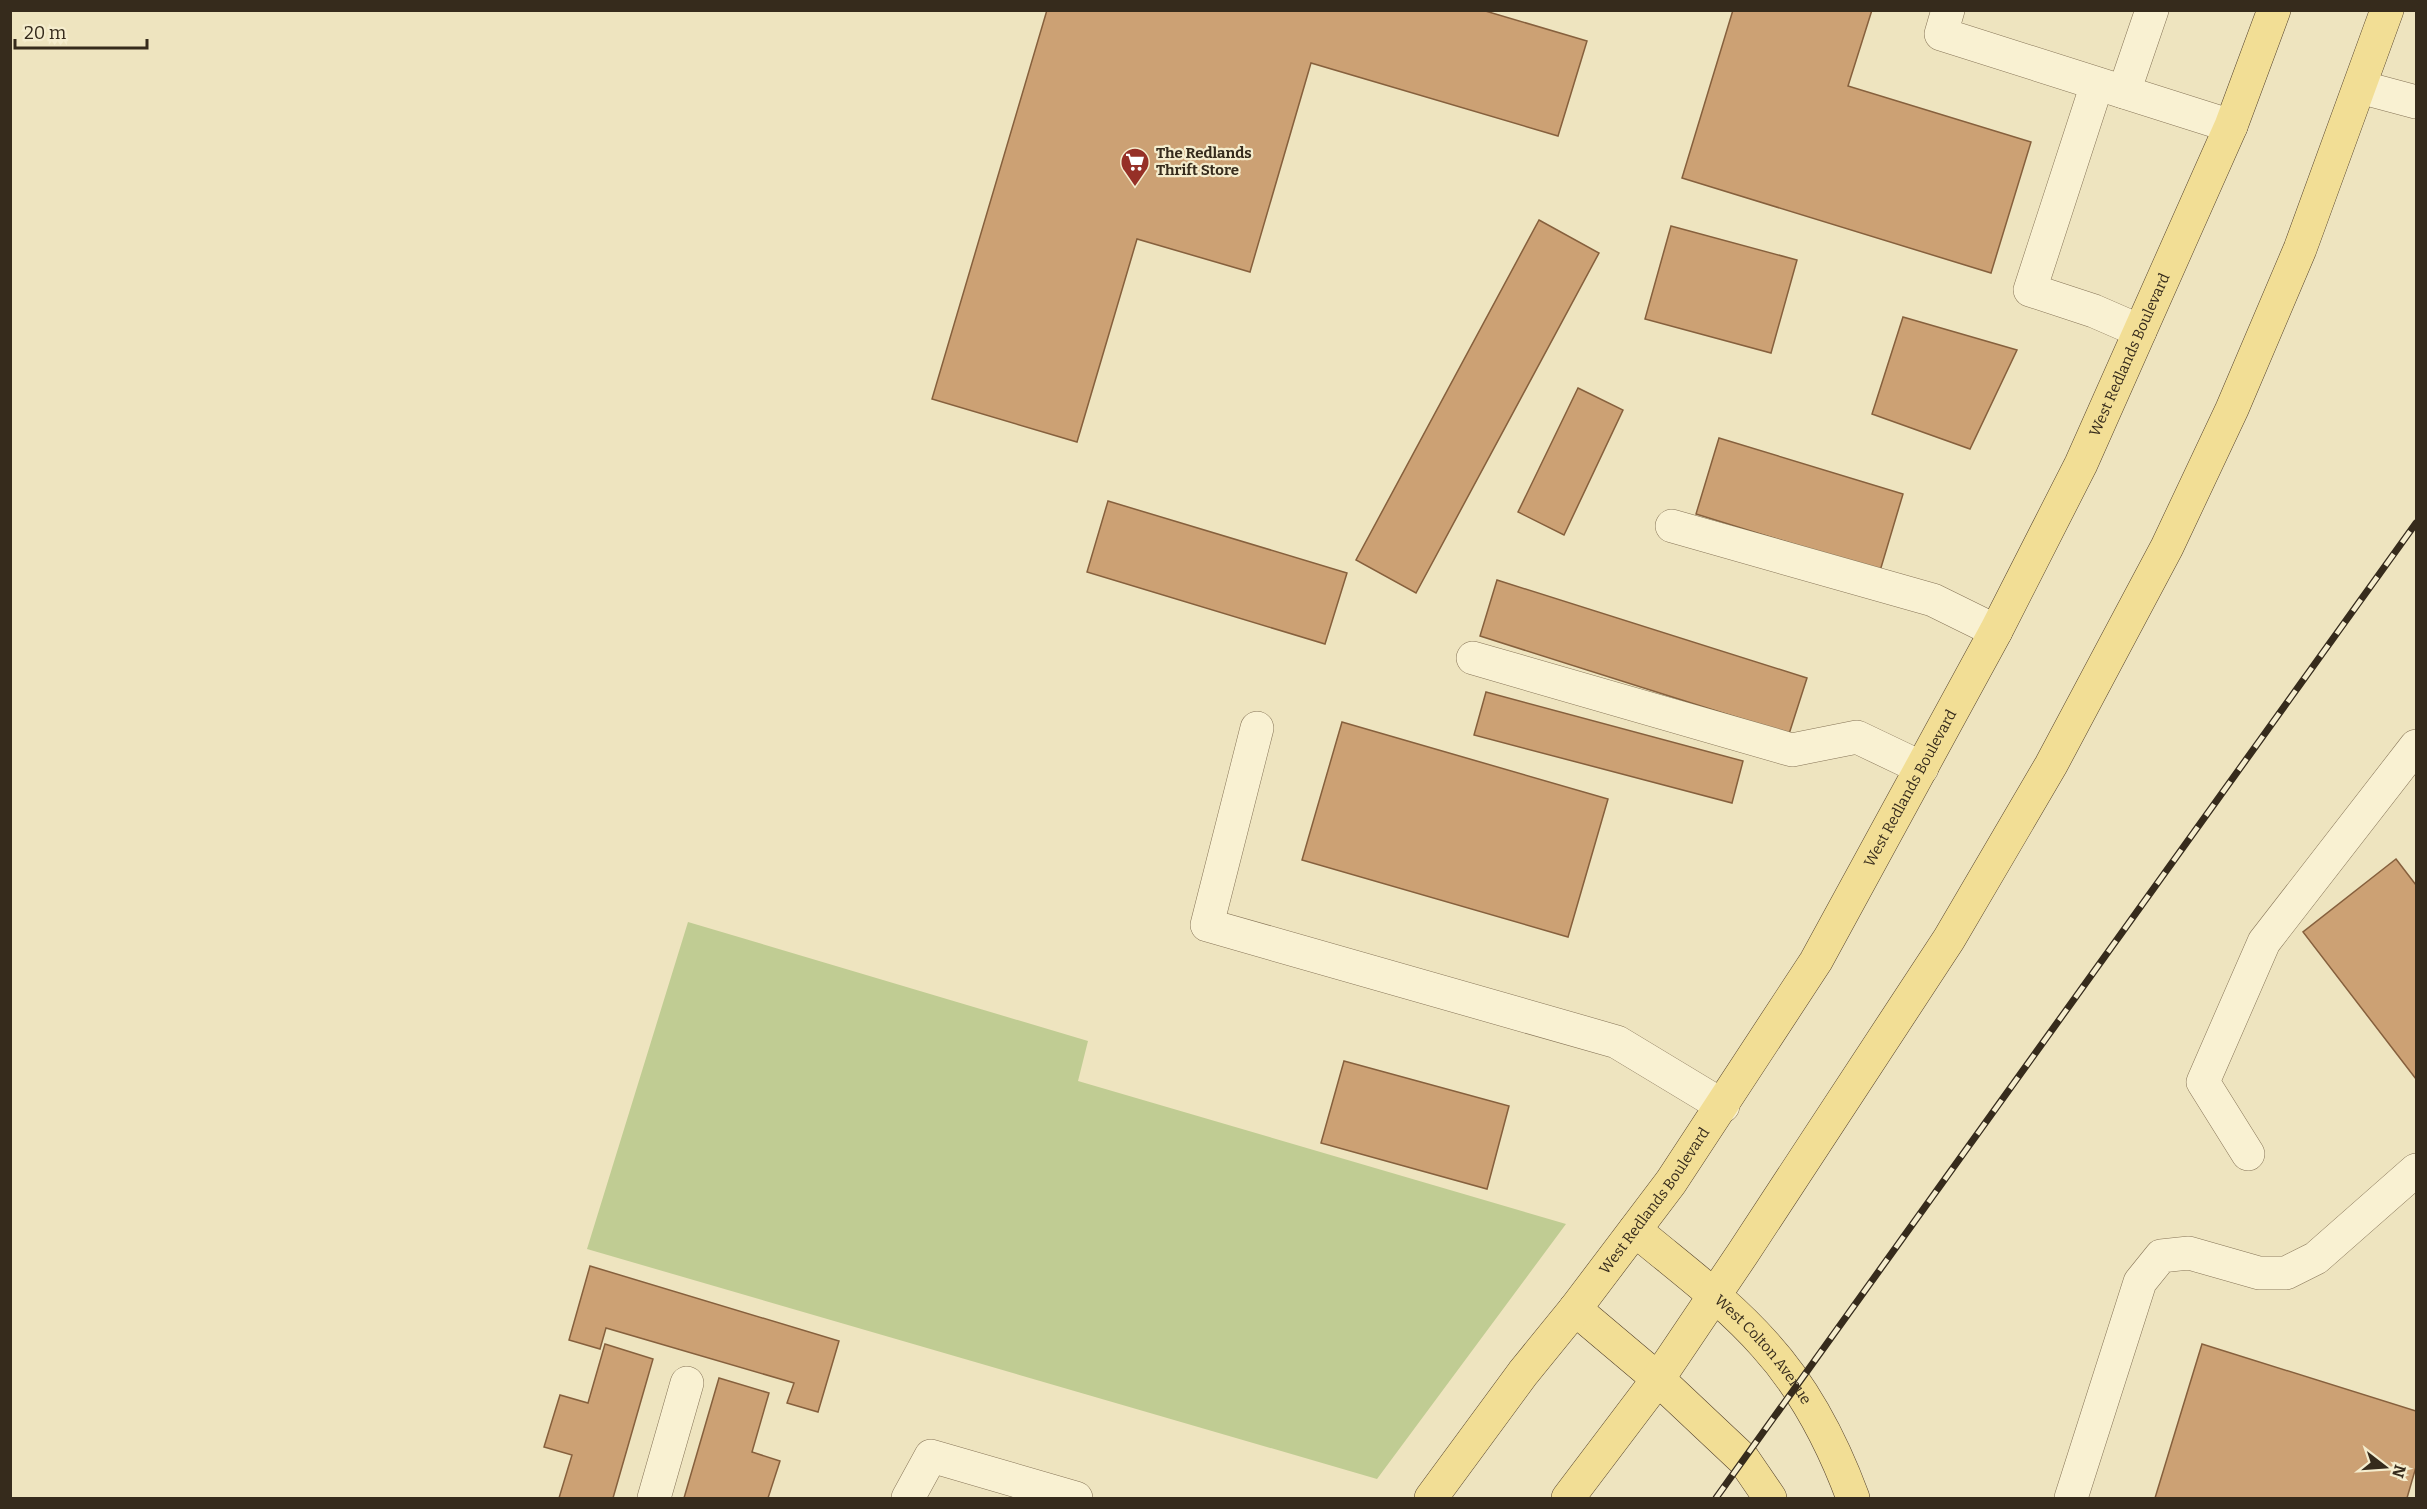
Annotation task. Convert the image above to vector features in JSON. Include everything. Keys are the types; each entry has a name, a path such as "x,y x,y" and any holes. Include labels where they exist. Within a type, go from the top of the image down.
{"main road":[{"name":"West Redlands Boulevard","path":"1431,1498 1522,1373 1575,1309 1671,1182 1816,962 1996,631 2081,464 2231,126 2274,10"},
{"path":"1568,1498 1658,1379 1949,939 2062,744 2167,547 2232,409 2300,249 2361,87 2387,10"},
{"name":"West Colton Avenue","path":"1635,1230 1764,1344 1797,1385 1843,1471 1853,1498"},
{"path":"1575,1309 1658,1379 1744,1460 1770,1498"}],"lane":[{"path":"1948,10 1941,34 2231,126"},
{"path":"2140,331 2094,311 2030,290 2110,88 2152,10"},
{"path":"2361,87 2416,102"},
{"path":"1672,526 1933,600 1996,631"},
{"path":"1473,658 1792,750 1857,737 1922,768"},
{"path":"1257,728 1207,925 1617,1042 1723,1106"},
{"path":"2248,1154 2203,1082 2264,942 2416,746"},
{"path":"2071,1498 2140,1282 2161,1256 2189,1253 2259,1273 2286,1273 2316,1258 2416,1170"},
{"path":"654,1498 687,1383"},
{"path":"908,1498 931,1456 1076,1498"}],"green space":[{"path":"688,922 1088,1041 1078,1081 1566,1224 1377,1479 587,1249"}],"building":[{"name":"The Redlands Thrift Store","path":"1047,10 1482,10 1587,41 1558,136 1311,63 1250,272 1137,239 1077,442 932,399"},
{"path":"1733,10 1872,10 1848,86 2031,142 1991,273 1682,178"},
{"path":"1539,220 1599,253 1416,593 1356,560"},
{"path":"1671,226 1797,260 1771,353 1645,319"},
{"path":"1903,317 2017,350 1970,449 1872,414"},
{"path":"1578,388 1623,410 1564,535 1518,512"},
{"path":"1719,438 1903,494 1880,571 1696,514"},
{"path":"1108,501 1347,573 1325,644 1087,572"},
{"path":"1497,580 1807,678 1789,734 1480,636"},
{"path":"1486,692 1743,761 1732,803 1474,735"},
{"path":"1342,722 1608,799 1568,937 1302,860"},
{"path":"2396,859 2416,885 2416,1079 2303,932"},
{"path":"1344,1061 1509,1106 1487,1189 1321,1143"},
{"path":"590,1266 839,1341 818,1412 787,1403 794,1383 606,1328 600,1349 569,1340"},
{"path":"605,1344 653,1359 613,1498 559,1498 572,1455 544,1447 560,1395 588,1403"},
{"path":"2202,1344 2416,1411 2416,1467 2407,1498 2155,1498"},
{"path":"719,1378 769,1393 752,1452 780,1461 768,1498 684,1498"}],"railway":[{"path":"1716,1498 2416,523"}],"place":[{"name":"The Redlands Thrift Store","path":"1135,188"}]}
